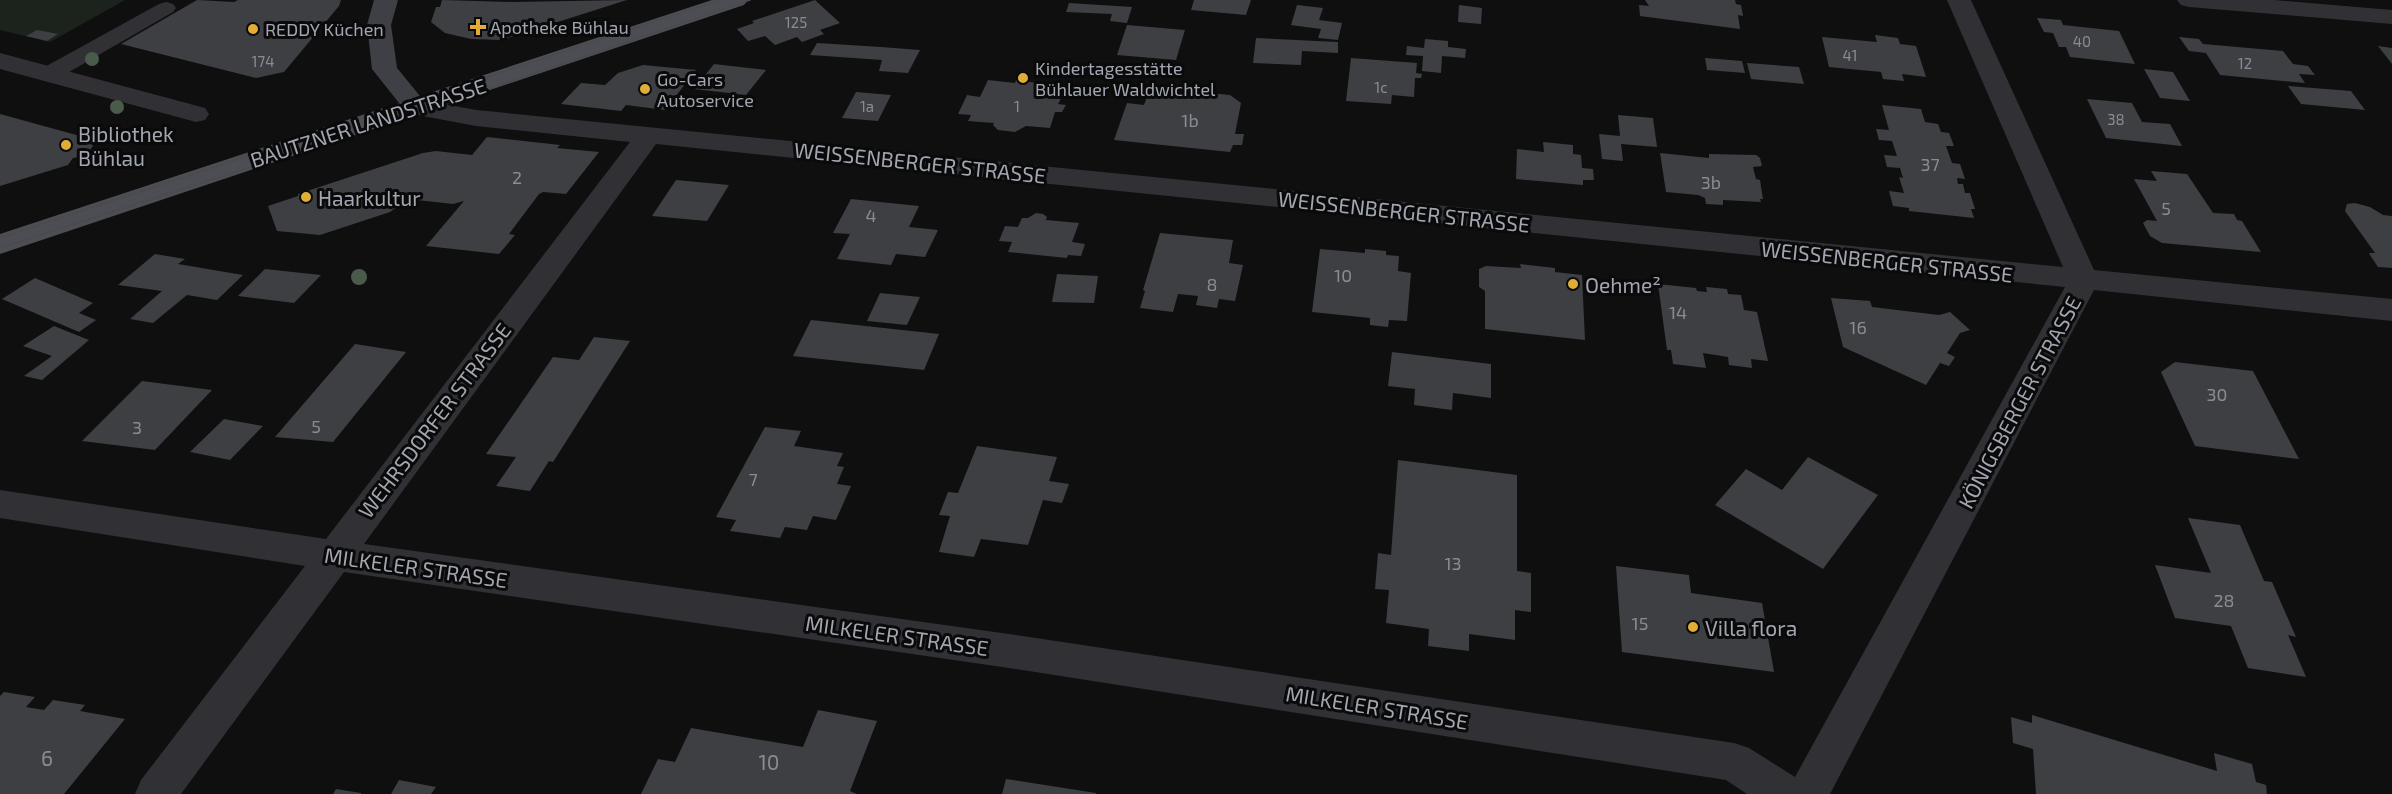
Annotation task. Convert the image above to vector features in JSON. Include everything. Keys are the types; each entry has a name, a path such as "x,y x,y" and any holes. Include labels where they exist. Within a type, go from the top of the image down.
{"main road":[{"path":"386,0 379,25 386,69 416,106"},
{"name":"BAUTZNER LANDSTRASSE","path":"0,244 736,0"}],"street":[{"name":"KÖNIGSBERGER STRASSE","path":"1808,794 2084,281 1959,0"},
{"path":"2189,0 2392,17"},
{"path":"0,61 196,114"},
{"name":"WEISSENBERGER STRASSE","path":"416,106 476,118 2084,281 2392,310"},
{"name":"WEHRSDORFER STRASSE","path":"156,794 332,555 650,134"},
{"name":"MILKELER STRASSE","path":"0,504 332,555 1010,651 1734,762 1784,794"}],"lane":[{"path":"49,74 166,8"}],"shaded area":[{"path":"0,0 125,0 50,42 0,30"}],"building":[{"path":"197,0 234,2 238,0 341,0 339,6 284,72 256,78 121,44"},
{"path":"442,0 513,2 627,0 501,40 471,39 445,33 431,22 436,7 440,7"},
{"path":"815,0 840,23 820,30 824,34 802,42 797,37 775,45 765,36 748,41 737,29 754,23 752,21"},
{"path":"1194,0 1251,0 1246,15 1191,10"},
{"path":"1645,0 1735,0 1736,4 1741,5 1743,16 1738,15 1740,29 1640,16 1639,5 1649,6"},
{"path":"1069,3 1132,7 1127,23 1110,21 1112,14 1066,12"},
{"path":"1297,5 1323,8 1319,20 1342,23 1338,40 1318,38 1321,29 1291,25"},
{"path":"1459,5 1482,8 1481,24 1458,22"},
{"path":"2037,18 2061,20 2063,25 2119,31 2135,64 2070,57 2066,47 2059,47 2053,33 2044,32"},
{"path":"1127,25 1185,30 1176,60 1117,55"},
{"path":"37,30 58,34 47,41 26,36"},
{"path":"1875,35 1898,38 1900,44 1916,46 1926,77 1902,74 1904,81 1883,79 1881,72 1829,67 1822,37 1877,42"},
{"path":"2179,37 2199,39 2203,44 2283,51 2293,64 2308,66 2315,75 2299,74 2305,83 2220,75 2206,53 2189,51"},
{"path":"1256,38 1338,42 1338,53 1302,51 1301,65 1253,63"},
{"path":"1425,39 1448,41 1448,47 1466,49 1465,58 1442,56 1441,73 1422,71 1423,56 1406,55 1407,46 1424,48"},
{"path":"817,43 920,50 908,73 879,71 882,60 810,55"},
{"path":"2378,46 2392,48 2392,64"},
{"path":"1351,58 1417,63 1416,73 1422,74 1421,78 1415,78 1414,97 1392,95 1391,104 1346,101"},
{"path":"1705,58 1742,61 1745,73 1707,70"},
{"path":"1747,63 1799,67 1804,84 1751,79"},
{"path":"714,64 766,70 746,95 694,89"},
{"path":"643,65 696,70 665,110 626,105 621,111 561,104 581,83 605,85 618,73"},
{"path":"2144,69 2173,72 2190,101 2160,98"},
{"path":"988,80 1015,83 1016,80 1067,87 1058,104 1066,105 1062,112 1055,112 1050,128 1026,126 1015,132 998,130 993,125 994,123 968,121 971,115 958,114 967,95 980,97"},
{"path":"2288,86 2351,91 2365,110 2301,104"},
{"path":"1180,90 1230,95 1241,103 1235,134 1244,134 1242,145 1233,145 1230,152 1114,140 1127,103 1144,105 1148,94 1166,96"},
{"path":"856,92 891,95 878,121 842,118"},
{"path":"2087,99 2132,103 2142,122 2170,124 2182,146 2106,138"},
{"path":"1882,105 1921,109 1925,122 1938,124 1941,132 1949,133 1954,146 1946,146 1952,163 1960,164 1965,179 1957,178 1958,184 1963,184 1965,193 1970,193 1975,209 1971,209 1974,218 1909,211 1909,208 1893,206 1889,191 1904,193 1899,177 1903,178 1900,168 1887,167 1884,155 1897,156 1892,141 1879,140 1876,129 1889,130"},
{"path":"0,114 80,136 88,135 84,142 96,141 86,156 73,158 68,165 0,186"},
{"path":"1618,115 1653,118 1657,147 1621,144 1623,161 1602,159 1599,134 1620,136"},
{"path":"487,137 599,152 566,194 543,192 539,194 509,234 515,235 499,254 426,246 464,201 453,204 417,200 390,212 320,235 277,231 268,206 423,153 436,151 472,155"},
{"path":"1543,142 1573,145 1573,154 1581,155 1582,168 1593,169 1594,180 1583,180 1583,185 1516,179 1517,149 1544,152"},
{"path":"1660,153 1709,158 1709,154 1756,155 1760,158 1762,166 1753,167 1756,179 1760,180 1763,199 1760,199 1761,202 1723,200 1723,205 1706,204 1705,198 1698,195 1666,192"},
{"path":"2151,171 2187,174 2213,213 2234,214 2237,220 2242,221 2261,252 2162,243 2150,236 2143,223 2147,220 2157,221 2134,179 2157,181"},
{"path":"676,180 729,185 707,221 652,216"},
{"path":"851,199 919,206 909,227 938,230 925,257 896,254 891,265 837,259 850,234 833,233"},
{"path":"2355,203 2370,207 2383,215 2392,216 2392,268 2378,267 2370,255 2369,253 2375,253 2345,211 2347,204"},
{"path":"1036,213 1043,214 1047,217 1046,220 1079,223 1072,242 1085,244 1081,256 1068,255 1067,258 1008,252 1012,242 999,241 1005,226 1018,227 1022,218 1028,218"},
{"path":"1160,233 1233,240 1229,263 1243,265 1235,301 1219,299 1217,308 1196,305 1198,296 1178,294 1173,312 1140,308"},
{"path":"1320,249 1365,253 1365,249 1386,251 1386,255 1399,256 1398,271 1411,273 1407,321 1389,320 1388,327 1370,325 1370,318 1312,312"},
{"path":"155,254 185,259 178,264 243,275 217,300 187,295 153,323 130,319 162,291 118,285"},
{"path":"1520,264 1555,268 1555,272 1582,275 1585,340 1485,329 1485,291 1479,287 1479,269 1486,266 1521,268"},
{"path":"265,269 321,275 294,303 238,296"},
{"path":"1057,274 1098,276 1094,303 1052,302"},
{"path":"35,278 93,303 79,313 96,320 79,332 2,299"},
{"path":"1658,284 1696,288 1697,291 1707,292 1706,287 1727,289 1728,294 1741,295 1744,310 1757,312 1768,361 1751,359 1752,368 1729,365 1728,357 1703,353 1706,368 1673,364 1671,350 1667,350"},
{"path":"880,293 920,297 907,325 867,321"},
{"path":"1831,298 1870,301 1872,307 1939,315 1950,312 1970,330 1960,333 1947,353 1955,357 1949,366 1940,363 1926,385 1843,347"},
{"path":"811,320 939,334 924,370 793,356"},
{"path":"54,326 89,340 42,380 24,376 52,356 23,346"},
{"path":"594,337 630,341 553,462 549,461 530,491 496,486 516,457 486,454 553,357 579,360"},
{"path":"355,344 406,352 333,442 275,437"},
{"path":"1392,352 1491,364 1491,398 1453,393 1452,410 1414,405 1415,389 1388,386"},
{"path":"2175,362 2253,371 2299,459 2195,446 2161,372"},
{"path":"142,381 212,390 155,450 82,441"},
{"path":"224,419 263,426 230,460 190,452"},
{"path":"765,427 801,431 794,446 843,453 837,466 844,467 837,484 851,486 836,520 813,516 807,530 785,527 780,538 730,531 736,520 716,517"},
{"path":"977,446 1057,457 1049,481 1069,484 1062,503 1043,500 1028,545 981,539 974,557 939,552 950,516 939,515 948,492 958,493"},
{"path":"1808,457 1878,495 1823,569 1715,505 1746,469 1782,490"},
{"path":"1398,460 1517,475 1517,571 1531,573 1531,612 1515,610 1515,640 1469,634 1469,651 1428,646 1429,629 1386,623 1389,590 1375,589 1378,553 1391,555"},
{"path":"2188,518 2240,525 2264,581 2272,582 2296,637 2288,635 2306,677 2248,668 2231,626 2175,618 2155,565 2211,573"},
{"name":"Villa flora","path":"1616,566 1689,575 1691,593 1762,603 1774,672 1622,652"},
{"path":"4,692 35,697 26,707 44,710 53,700 85,705 80,711 125,719 64,794 0,794 0,696"},
{"path":"818,710 877,721 850,791 857,794 641,794 658,759 675,762 691,728 803,747"},
{"path":"2032,715 2217,771 2214,753 2252,764 2256,782 2266,785 2267,794 2036,794 2033,749 2013,743 2011,717 2032,723"},
{"path":"1006,779 1096,793 1096,794 1002,794"},
{"path":"399,780 436,787 431,794 391,794"},
{"path":"336,789 361,793 361,794 333,794"}],"tram line":[{"path":"0,238 720,0"},
{"path":"0,248 427,110 750,0"}],"place":[{"name":"Apotheke Bühlau","path":"478,27"},
{"name":"REDDY Küchen","path":"253,29"},
{"name":"Kindertagesstätte Bühlauer Waldwichtel","path":"1023,78"},
{"name":"Go-Cars Autoservice","path":"645,89"},
{"name":"Bibliothek Bühlau","path":"66,145"},
{"name":"Haarkultur","path":"306,197"},
{"name":"Oehme²","path":"1573,284"},
{"name":"Villa flora","path":"1693,627"}]}
